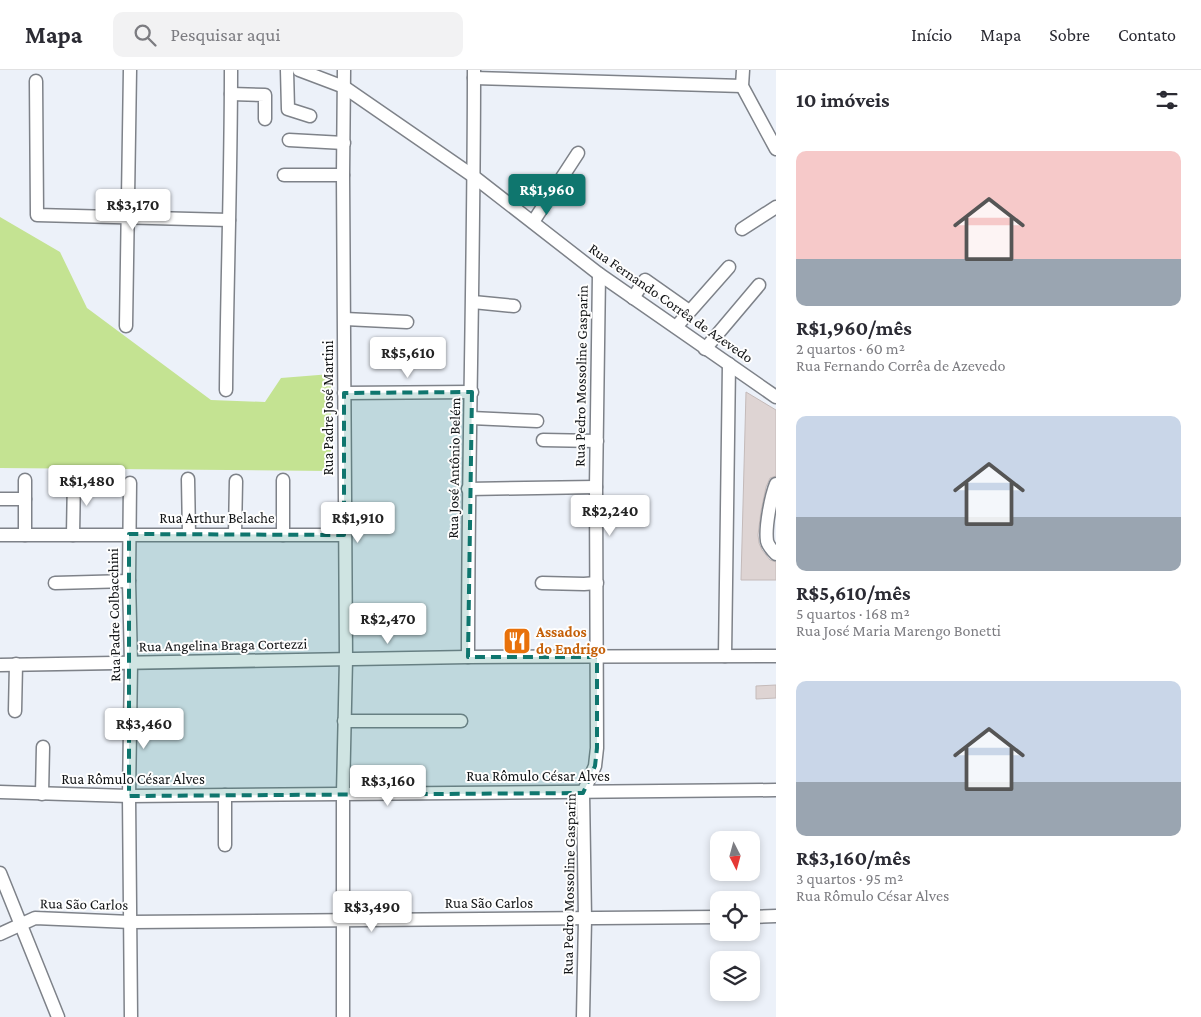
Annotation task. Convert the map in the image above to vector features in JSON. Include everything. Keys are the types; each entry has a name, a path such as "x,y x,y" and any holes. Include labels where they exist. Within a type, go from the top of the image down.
{"street":[{"path":"126,326 130,70"},
{"path":"226,390 231,70"},
{"path":"287,70 288,109 310,116"},
{"name":"Rua Fernando Corrêa de Azevedo","path":"299,70 344,87 473,176 599,274 776,397"},
{"name":"Rua Padre José Martini","path":"343,1017 343,794 346,660 344,535 344,70"},
{"path":"742,70 742,86 776,149"},
{"path":"474,74 742,86"},
{"name":"Rua José Antônio Belém","path":"468,657 468,489 472,392 474,74"},
{"path":"36,81 37,215 229,220"},
{"path":"231,94 265,95 265,120"},
{"path":"290,140 344,143"},
{"path":"533,222 578,153"},
{"path":"284,176 343,175"},
{"path":"742,229 776,207"},
{"path":"676,327 729,267"},
{"name":"Rua Pedro Mossoline Gasparin","path":"583,1017 585,919 583,793 595,766 597,748 596,487 599,274"},
{"path":"633,298 645,280 689,311"},
{"path":"705,349 759,286"},
{"path":"472,302 514,306"},
{"path":"345,320 407,322"},
{"path":"725,656 729,364"},
{"path":"344,393 472,392"},
{"path":"471,418 537,421"},
{"path":"543,440 597,441"},
{"path":"73,535 74,478"},
{"path":"188,479 189,534"},
{"path":"25,480 25,535"},
{"path":"283,480 283,535"},
{"path":"235,534 236,481"},
{"name":"Rua Padre Colbacchini","path":"130,483 129,581 131,663 129,796 131,1017"},
{"path":"776,484 771,498 767,542 776,554"},
{"path":"468,489 596,487"},
{"path":"0,499 25,499"},
{"name":"Rua Arthur Belache","path":"0,535 344,535"},
{"path":"55,583 129,581"},
{"path":"542,583 584,584 597,582"},
{"name":"Rua Angelina Braga Cortezzi","path":"0,664 468,657 776,656"},
{"path":"15,711 16,664"},
{"path":"344,721 461,721"},
{"path":"42,794 43,747"},
{"name":"Rua Rômulo César Alves","path":"0,792 129,796 776,790"},
{"path":"225,795 225,846"},
{"path":"0,873 58,1017"},
{"path":"760,916 776,916"},
{"name":"Rua São Carlos","path":"0,934 35,918 131,922 710,917"}],"highlighted area":[{"path":"472,392 468,657 597,657 597,748 595,766 583,793 129,796 129,534 344,535 344,393"}],"green space":[{"path":"0,217 60,252 87,308 211,400 265,402 281,378 331,374 331,471 0,468"}],"building":[{"path":"746,392 776,410 776,476 770,478 766,487 758,535 762,550 770,560 776,562 776,580 741,580"},
{"path":"776,685 776,698 756,699 756,686"}],"place":[{"name":"Assados do Endrigo","path":"517,641"}]}
